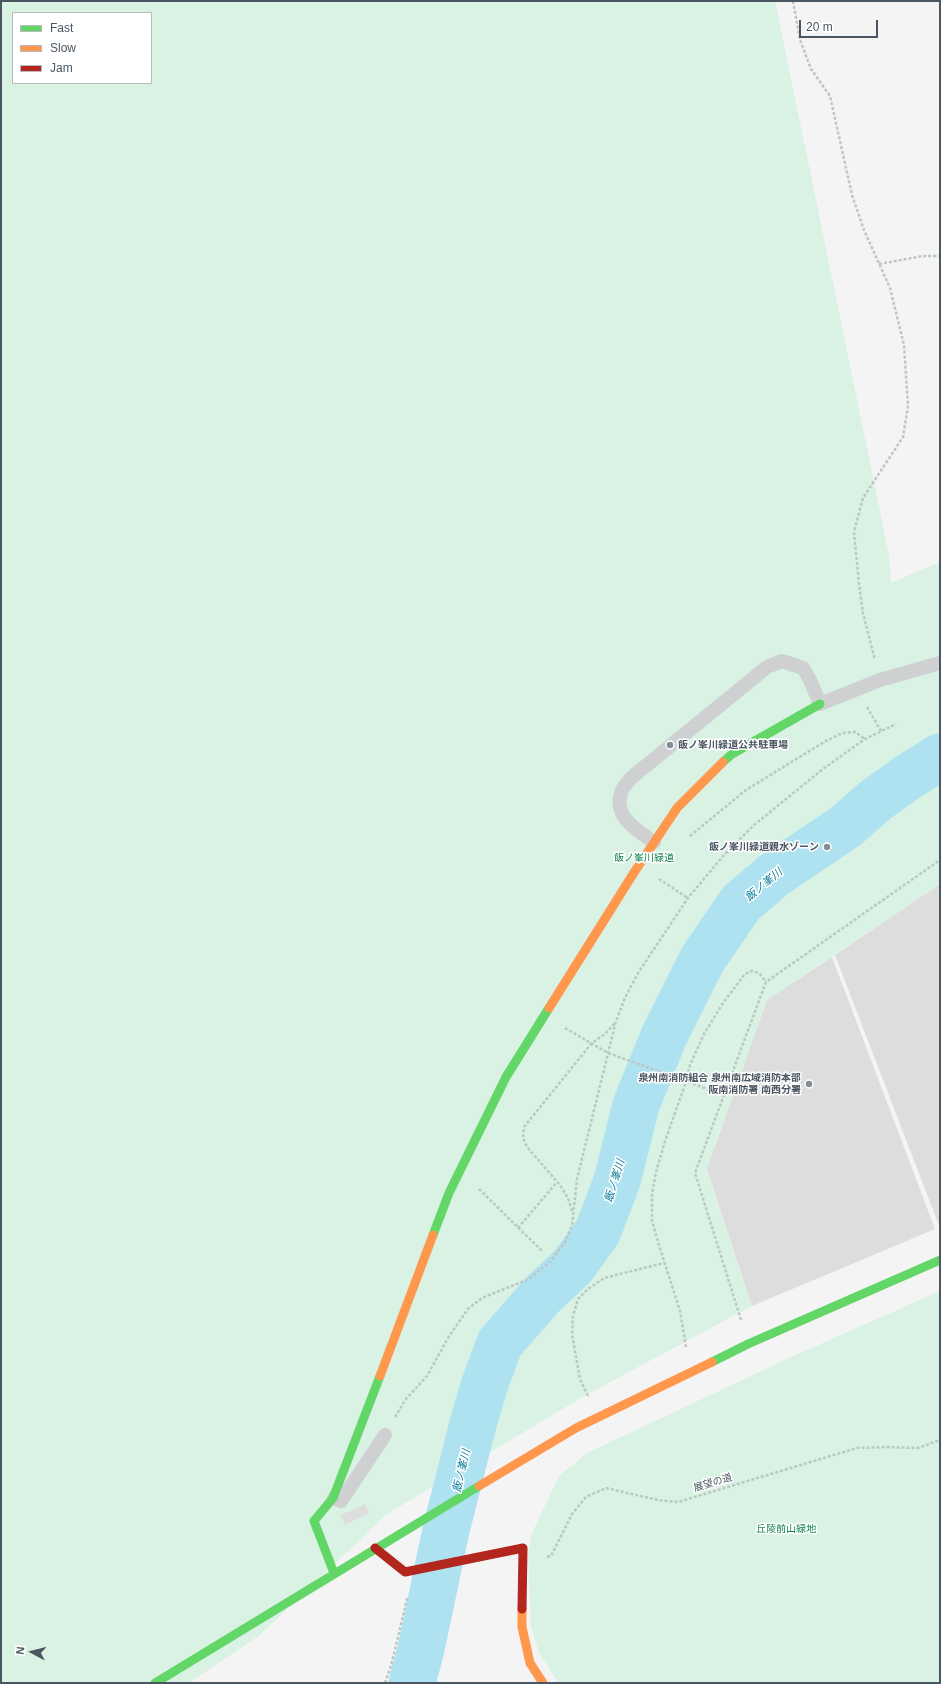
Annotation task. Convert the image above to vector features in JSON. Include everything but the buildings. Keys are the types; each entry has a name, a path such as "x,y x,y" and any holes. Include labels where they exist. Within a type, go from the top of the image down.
{"street":[{"path":"334,1572 314,1521 333,1498 444,1208 460,1170 506,1077 676,808 732,754 820,704"},
{"path":"155,1683 334,1572 576,1428 748,1344 940,1260"},
{"path":"375,1548 404,1572 523,1548 522,1626 530,1663 543,1683"}],"lane":[{"path":"654,842 631,826 623,816 619,804 621,793 638,772 767,667 782,661 803,668 810,680 820,704 880,680 940,663"},
{"path":"333,1498 341,1501 385,1435"}],"path":[{"path":"793,1 800,40 811,69 830,96 852,195 864,230 890,288 904,345 908,406 903,437 863,498 854,532 858,584 863,613 880,680"},
{"path":"879,264 923,256 940,256"},
{"path":"857,689 881,731"},
{"path":"385,1435 406,1399 427,1376 449,1336 468,1309 482,1298 528,1279 550,1262 565,1242 572,1226 577,1179 616,1021 625,998 638,972 688,898 724,855 754,825 823,769 865,739 896,724"},
{"path":"686,840 746,790 824,742 842,733 855,732 865,739"},
{"path":"748,1344 695,1173 766,982 940,860"},
{"path":"639,865 688,898"},
{"path":"690,1372 680,1311 652,1220 652,1194 656,1172 665,1141 686,1082 690,1065 704,1034 723,1003 745,974 752,971 759,973 766,982"},
{"path":"546,1015 591,1044 608,1053 724,1095"},
{"path":"573,1215 568,1198 557,1182 527,1147 524,1138 524,1127 591,1044 606,1033 616,1021"},
{"path":"460,1170 543,1252"},
{"path":"518,1228 557,1182"},
{"path":"598,1417 580,1379 577,1363 572,1328 573,1316 578,1299 588,1289 604,1278 664,1263"},
{"name":"展望の道","path":"523,1564 551,1556 572,1514 586,1497 606,1488 658,1500 678,1502 857,1448 918,1448 940,1440"},
{"path":"385,1683 391,1666 408,1599 397,1588 404,1572"}],"green space":[{"name":"飯ノ峯川緑道","path":"1,1 775,1 889,555 891,583 940,562 940,884 767,1000 707,1169 752,1306 586,1395 387,1514 260,1635 189,1683 1,1683"},
{"name":"丘陵前山緑地","path":"940,1291 940,1683 559,1683 539,1653 531,1626 528,1554 532,1533 559,1476 587,1453 789,1358"}],"waterway":[{"name":"飯ノ峯川","path":"412,1683 421,1649 446,1530 472,1428 484,1386 500,1343 543,1294 573,1266 598,1231 617,1181 636,1105 664,1036 702,960 741,903 775,874 845,827 876,800 905,779 940,757"}],"traffic: fast":[{"path":"723,762 732,754 820,704"},
{"path":"433,1235 449,1193 506,1077 549,1008"},
{"path":"712,1362 748,1344 940,1260"},
{"path":"334,1573 314,1521 333,1498 380,1376"},
{"path":"155,1683 479,1486"}],"traffic: slow":[{"path":"549,1008 635,871 677,808 723,762"},
{"path":"380,1376 433,1235"},
{"path":"479,1486 576,1428 712,1362"},
{"path":"522,1609 522,1627 530,1663 543,1683"}],"traffic: jam":[{"path":"375,1548 405,1572 523,1548 522,1609"}],"place":[{"name":"飯ノ峯川緑道公共駐車場","path":"670,745"},
{"name":"飯ノ峯川緑道親水ゾーン","path":"827,847"},
{"name":"泉州南消防組合 泉州南広域消防本部 阪南消防署 南西分署","path":"809,1084"}]}
